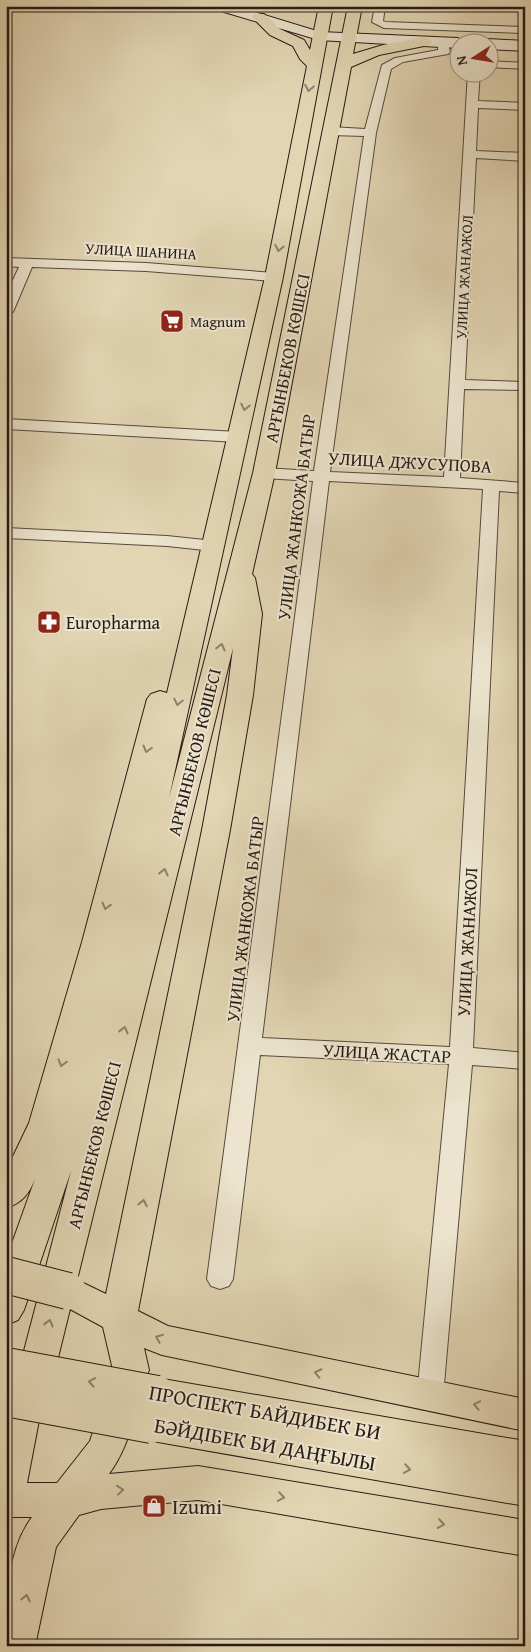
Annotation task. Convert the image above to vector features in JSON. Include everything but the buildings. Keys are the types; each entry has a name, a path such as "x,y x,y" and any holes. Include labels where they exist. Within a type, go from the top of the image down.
{"main road":[{"path":"219,6 319,36 448,43"},
{"name":"АРҒЫНБЕКОВ КӨШЕСІ","path":"6,1310 99,1045 221,562 264,473 355,6"},
{"path":"277,23 309,19 326,8"},
{"name":"АРҒЫНБЕКОВ КӨШЕСІ","path":"10,1498 22,1415 37,1370 221,562 238,437 274,277 319,36 326,8"},
{"path":"259,17 275,32 299,43 305,56 314,64"},
{"path":"344,64 373,51 424,42"},
{"path":"498,45 525,46"},
{"path":"6,1194 17,1183 46,1123 97,942 171,656 191,602 221,562 250,614 240,695 205,887 120,1318 131,1370 106,1449 66,1500 38,1540 15,1646"},
{"path":"6,1275 68,1291 162,1340 525,1414"},
{"name":"ПРОСПЕКТ БАЙДИБЕК БИ","path":"6,1366 154,1410 525,1458"},
{"name":"БӘЙДІБЕК БИ ДАҢҒЫЛЫ","path":"6,1398 154,1410 525,1489"},
{"path":"10,1498 66,1500 102,1492 198,1483 525,1538"}],"street":[{"path":"380,6 378,22 384,25 525,30"},
{"name":"УЛИЦА ЖАНКОЖА БАТЫР","path":"220,1279 321,478 370,133 386,67 395,60 422,58 444,52 448,47"},
{"path":"498,65 525,66"},
{"name":"УЛИЦА ЖАНАЖОЛ","path":"452,482 474,82"},
{"path":"474,104 525,107"},
{"path":"331,131 370,133"},
{"path":"471,154 525,157"},
{"name":"УЛИЦА ШАНИНА","path":"6,262 146,267 274,277"},
{"path":"6,312 27,263"},
{"path":"458,384 525,386"},
{"path":"6,424 238,437"},
{"name":"УЛИЦА ДЖУСУПОВА","path":"264,473 321,478 452,482 525,488"},
{"name":"УЛИЦА ЖАНАЖОЛ","path":"430,1396 462,1056 491,486"},
{"path":"6,533 167,541 221,562"},
{"name":"УЛИЦА ЖАСТАР","path":"250,1046 462,1056 525,1061"}],"place":[{"name":"Magnum","path":"172,321"},
{"name":"Europharma","path":"49,622"},
{"name":"Izumi","path":"154,1506"}]}
